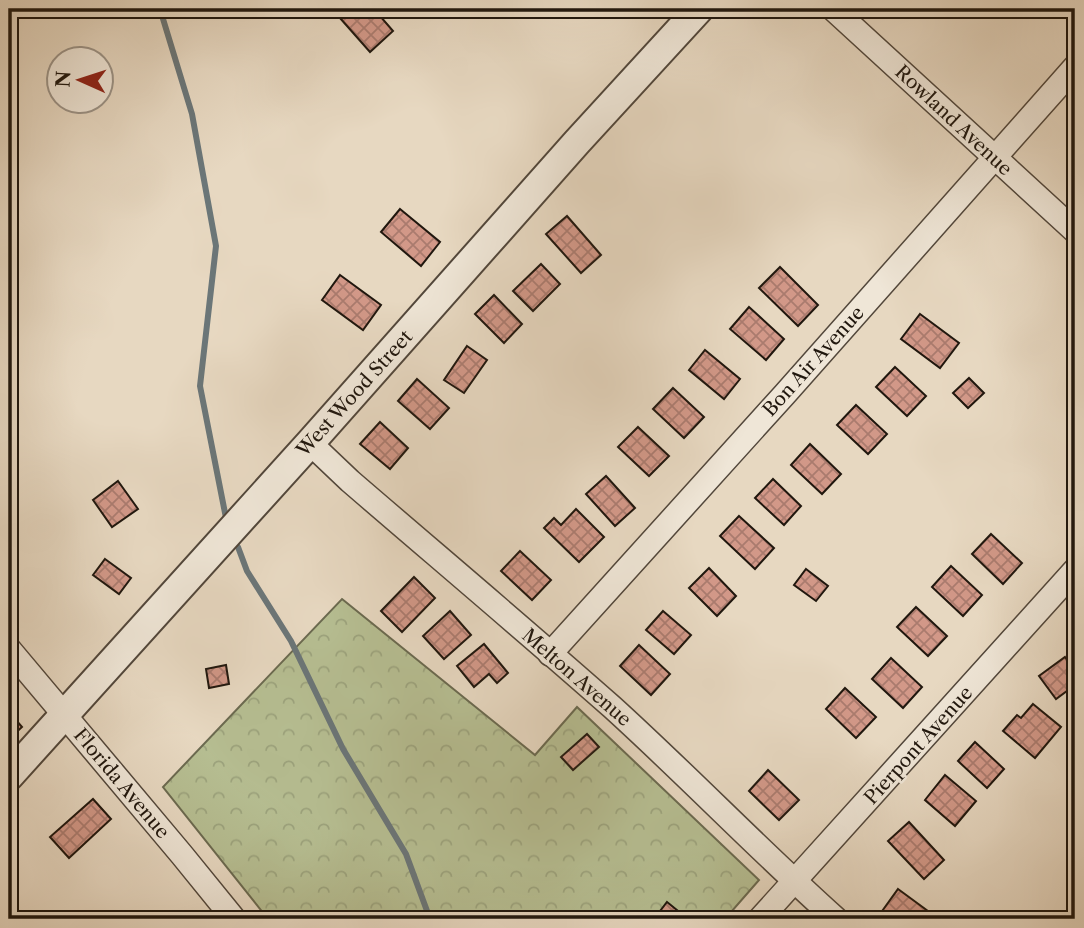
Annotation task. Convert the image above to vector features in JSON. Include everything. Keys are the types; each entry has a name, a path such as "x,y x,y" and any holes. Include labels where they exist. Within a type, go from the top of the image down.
{"street":[{"name":"West Wood Street","path":"9,776 699,9"},
{"name":"Rowland Avenue","path":"833,9 1075,231"},
{"name":"Bon Air Avenue","path":"550,654 1075,67"},
{"name":"Melton Avenue","path":"310,443 661,753 836,919"},
{"name":"Pierpont Avenue","path":"760,919 1075,570"},
{"name":"Florida Avenue","path":"9,649 234,919"}],"green space":[{"path":"342,599 535,755 577,707 759,880 725,919 268,919 163,787"}],"building":[{"path":"351,9 374,9 393,31 370,52 340,18"},
{"path":"400,209 440,242 421,266 381,232"},
{"path":"567,216 601,255 581,273 546,234"},
{"path":"541,264 560,284 533,311 513,291"},
{"path":"780,267 818,305 798,326 759,288"},
{"path":"340,275 381,305 363,330 322,300"},
{"path":"494,295 522,324 504,343 475,314"},
{"path":"749,307 784,339 766,360 730,329"},
{"path":"920,314 959,343 940,368 901,339"},
{"path":"467,346 487,360 464,393 444,380"},
{"path":"705,350 740,379 724,399 689,370"},
{"path":"895,367 926,396 907,416 876,387"},
{"path":"969,378 984,393 968,408 953,393"},
{"path":"417,379 449,408 430,429 398,401"},
{"path":"673,388 704,417 684,438 653,409"},
{"path":"856,405 887,434 868,454 837,425"},
{"path":"380,422 408,448 390,469 360,444"},
{"path":"638,427 669,456 649,476 618,447"},
{"path":"810,444 841,474 822,494 791,465"},
{"path":"606,476 635,508 615,526 586,494"},
{"path":"773,479 801,506 784,525 755,498"},
{"path":"118,481 138,509 112,527 93,500"},
{"path":"576,509 604,537 579,562 544,528 554,518 561,525"},
{"path":"739,516 774,548 755,569 720,536"},
{"path":"991,534 1022,563 1003,584 972,554"},
{"path":"520,551 551,580 532,600 501,571"},
{"path":"105,559 131,578 119,594 93,575"},
{"path":"951,566 982,595 963,616 932,587"},
{"path":"709,568 736,596 717,616 689,588"},
{"path":"806,569 828,586 816,601 794,585"},
{"path":"414,577 435,598 402,632 381,611"},
{"path":"916,607 947,636 928,656 897,627"},
{"path":"450,611 471,635 444,659 423,636"},
{"path":"663,611 691,635 674,654 646,630"},
{"path":"484,644 508,673 497,683 489,674 474,687 457,666"},
{"path":"639,645 670,674 651,695 620,666"},
{"path":"1065,657 1075,671 1075,685 1056,699 1039,676"},
{"path":"891,658 922,687 903,708 872,679"},
{"path":"226,665 229,684 209,688 206,669"},
{"path":"845,688 876,717 856,738 826,709"},
{"path":"1033,704 1061,727 1035,758 1003,731 1017,715 1021,718"},
{"path":"9,712 22,727 9,739"},
{"path":"587,734 599,747 573,770 561,757"},
{"path":"975,742 1004,769 987,788 958,761"},
{"path":"768,770 799,800 779,820 749,791"},
{"path":"945,775 976,801 955,826 925,800"},
{"path":"93,799 111,819 69,858 50,837"},
{"path":"909,822 944,860 924,879 888,841"},
{"path":"898,889 932,914 929,919 887,919 880,914"},
{"path":"667,902 688,919 654,919"}],"waterway":[{"path":"160,9 192,114 216,246 200,386 226,518"},
{"path":"238,547 247,571 291,641 343,749 406,854 430,919"}]}
